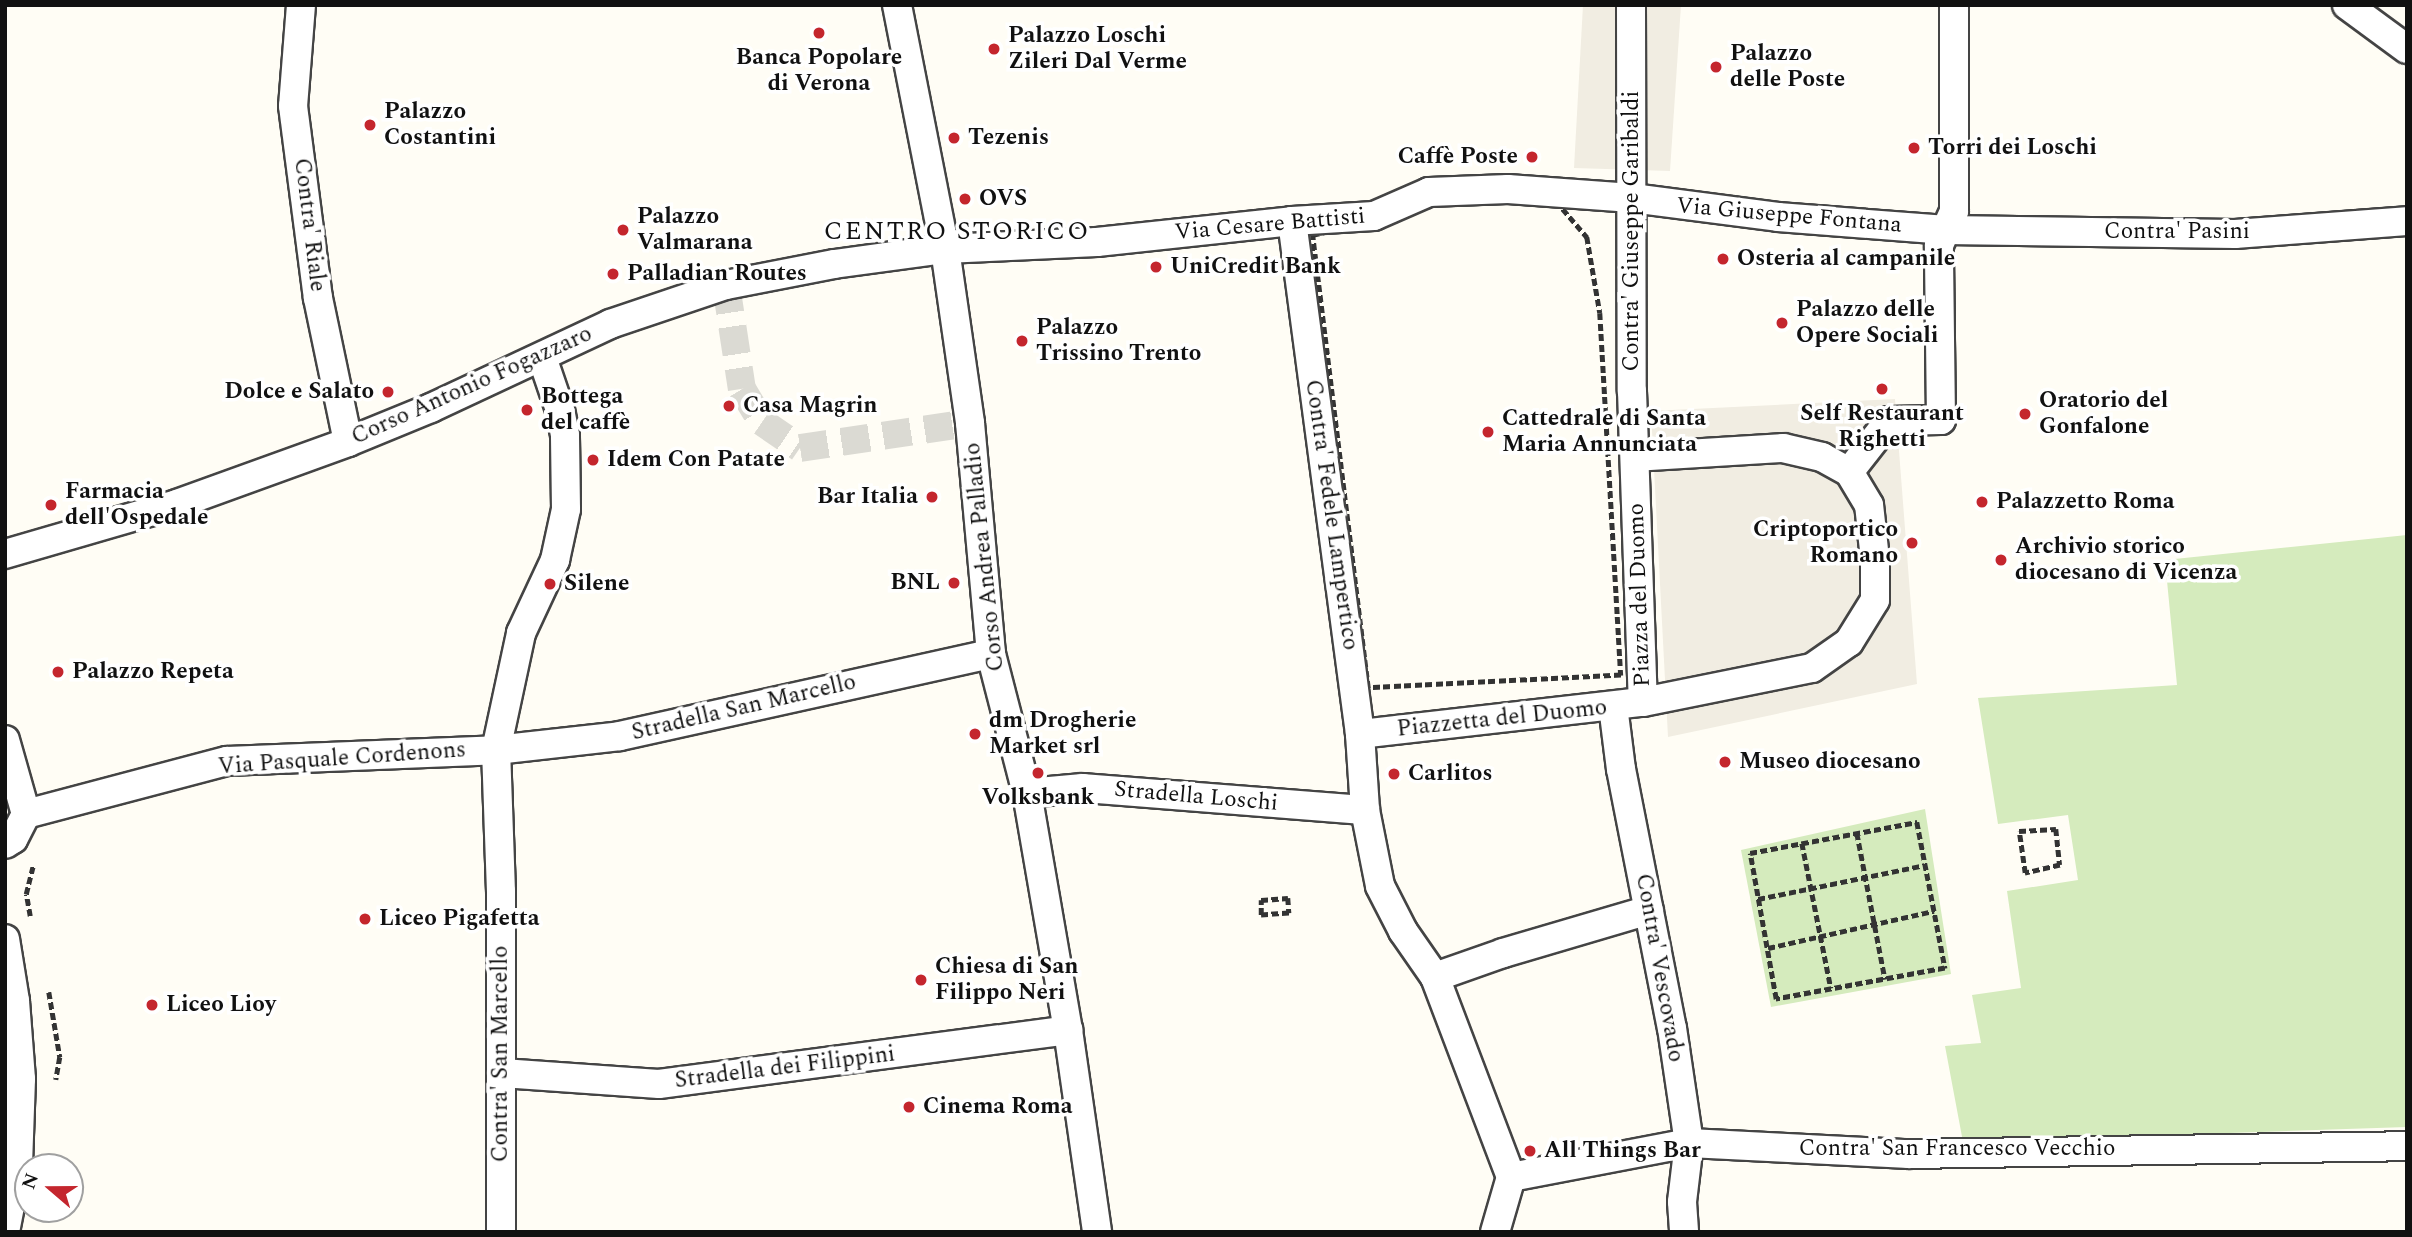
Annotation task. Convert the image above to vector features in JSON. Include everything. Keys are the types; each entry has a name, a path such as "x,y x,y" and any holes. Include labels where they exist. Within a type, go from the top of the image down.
{"street":[{"name":"Contra' Riale","path":"302,5 293,106 318,298 348,442"},
{"name":"Corso Andrea Palladio","path":"897,5 945,249 970,423 991,654 1027,793 1068,1030 1097,1232"},
{"name":"Contra' Giuseppe Garibaldi","path":"1632,5 1635,457"},
{"path":"1635,457 1783,448 1822,457 1849,472 1889,421 1941,420 1939,245 1954,211 1954,5"},
{"path":"2347,5 2407,49"},
{"name":"Via Cesare Battisti","path":"945,249 1097,242 1292,221 1374,216 1429,192 1508,189 1632,198"},
{"name":"Via Giuseppe Fontana","path":"1632,198 1778,217 1946,230"},
{"name":"Contra' Pasini","path":"1946,230 2235,234 2407,220"},
{"name":"Contra' Fedele Lampertico","path":"1292,221 1360,734 1365,810 1380,886 1403,931 1435,977 1511,1177"},
{"name":"Corso Antonio Fogazzaro","path":"5,554 177,504 348,442 431,408 610,324 726,285 834,264 945,249"},
{"name":"Contra' San Marcello","path":"501,1232 502,1073 496,750 521,633 555,560 566,509 565,435 560,410 541,357"},
{"name":"Piazza del Duomo","path":"1635,457 1643,702 1812,668 1849,642 1875,600 1875,559 1869,505 1849,472"},
{"name":"Stradella San Marcello","path":"496,750 620,736 991,654"},
{"name":"Piazzetta del Duomo","path":"1360,734 1643,702"},
{"name":"Contra' Vescovado","path":"1614,706 1621,769 1649,910 1689,1143 1682,1202 1684,1232"},
{"path":"5,740 26,814 13,839 5,844"},
{"name":"Via Pasquale Cordenons","path":"26,814 227,761 496,750"},
{"name":"Stradella Loschi","path":"1027,793 1083,788 1365,810"},
{"path":"1435,977 1503,953 1649,910"},
{"path":"5,939 15,1001 21,1079 18,1165 5,1232"},
{"name":"Stradella dei Filippini","path":"502,1073 659,1084 1068,1030"},
{"name":"Contra' San Francesco Vecchio","path":"1511,1177 1689,1143 1909,1154 2407,1146"},
{"path":"1495,1232 1511,1177"}],"path":[{"path":"1488,192 1520,193 1556,201 1587,237 1600,313 1621,675 1368,688 1312,235 1488,192"},
{"path":"1917,821 1945,968 1776,999 1750,853 1802,843 1917,821"},
{"path":"2056,829 2060,865 2025,873 2019,831 2056,829"},
{"path":"1857,833 1885,979"},
{"path":"1802,843 1831,988"},
{"path":"31,920 26,894 32,868 38,859"},
{"path":"1758,899 1925,865"},
{"path":"1288,898 1289,913 1261,915 1261,900 1288,898"},
{"path":"1768,948 1934,911"},
{"path":"46,981 53,1002 60,1057 55,1085"}],"green space":[{"path":"2407,535 2407,1127 1963,1142 1945,1046 1981,1043 1972,995 2021,988 2007,891 2078,880 2068,815 1998,824 1978,698 2177,685 2165,560"},
{"path":"1925,809 1951,974 1771,1007 1741,850"}],"shaded area":[{"path":"1583,5 1681,5 1670,171 1574,168"},
{"path":"1895,399 1917,684 1668,737 1651,411"}],"tunnel":[{"path":"726,285 742,389 762,422 800,448 970,423"}],"place":[{"name":"Banca Popolare di Verona","path":"819,33"},
{"name":"Palazzo Loschi Zileri Dal Verme","path":"994,49"},
{"name":"Palazzo delle Poste","path":"1716,67"},
{"name":"Palazzo Costantini","path":"370,125"},
{"name":"Tezenis","path":"954,138"},
{"name":"Torri dei Loschi","path":"1914,148"},
{"name":"Caffè Poste","path":"1532,157"},
{"name":"OVS","path":"965,199"},
{"name":"Palazzo Valmarana","path":"623,230"},
{"name":"Osteria al campanile","path":"1723,259"},
{"name":"UniCredit Bank","path":"1156,267"},
{"name":"Palladian Routes","path":"613,274"},
{"name":"Palazzo delle Opere Sociali","path":"1782,323"},
{"name":"Palazzo Trissino Trento","path":"1022,341"},
{"name":"Self Restaurant Righetti","path":"1882,389"},
{"name":"Dolce e Salato","path":"388,392"},
{"name":"Casa Magrin","path":"729,406"},
{"name":"Bottega del caffè","path":"527,410"},
{"name":"Oratorio del Gonfalone","path":"2025,414"},
{"name":"Cattedrale di Santa Maria Annunciata","path":"1488,432"},
{"name":"Idem Con Patate","path":"593,460"},
{"name":"Bar Italia","path":"932,497"},
{"name":"Palazzetto Roma","path":"1982,502"},
{"name":"Farmacia dell'Ospedale","path":"51,505"},
{"name":"Criptoportico Romano","path":"1912,543"},
{"name":"Archivio storico diocesano di Vicenza","path":"2001,560"},
{"name":"BNL","path":"954,583"},
{"name":"Silene","path":"550,584"},
{"name":"Palazzo Repeta","path":"58,672"},
{"name":"dm Drogherie Market srl","path":"975,734"},
{"name":"Museo diocesano","path":"1725,762"},
{"name":"Volksbank","path":"1038,773"},
{"name":"Carlitos","path":"1394,774"},
{"name":"Liceo Pigafetta","path":"365,919"},
{"name":"Chiesa di San Filippo Neri","path":"921,980"},
{"name":"Liceo Lioy","path":"152,1005"},
{"name":"Cinema Roma","path":"909,1107"},
{"name":"All Things Bar","path":"1530,1151"}],"district":[{"name":"CENTRO STORICO","path":"957,232"}]}
